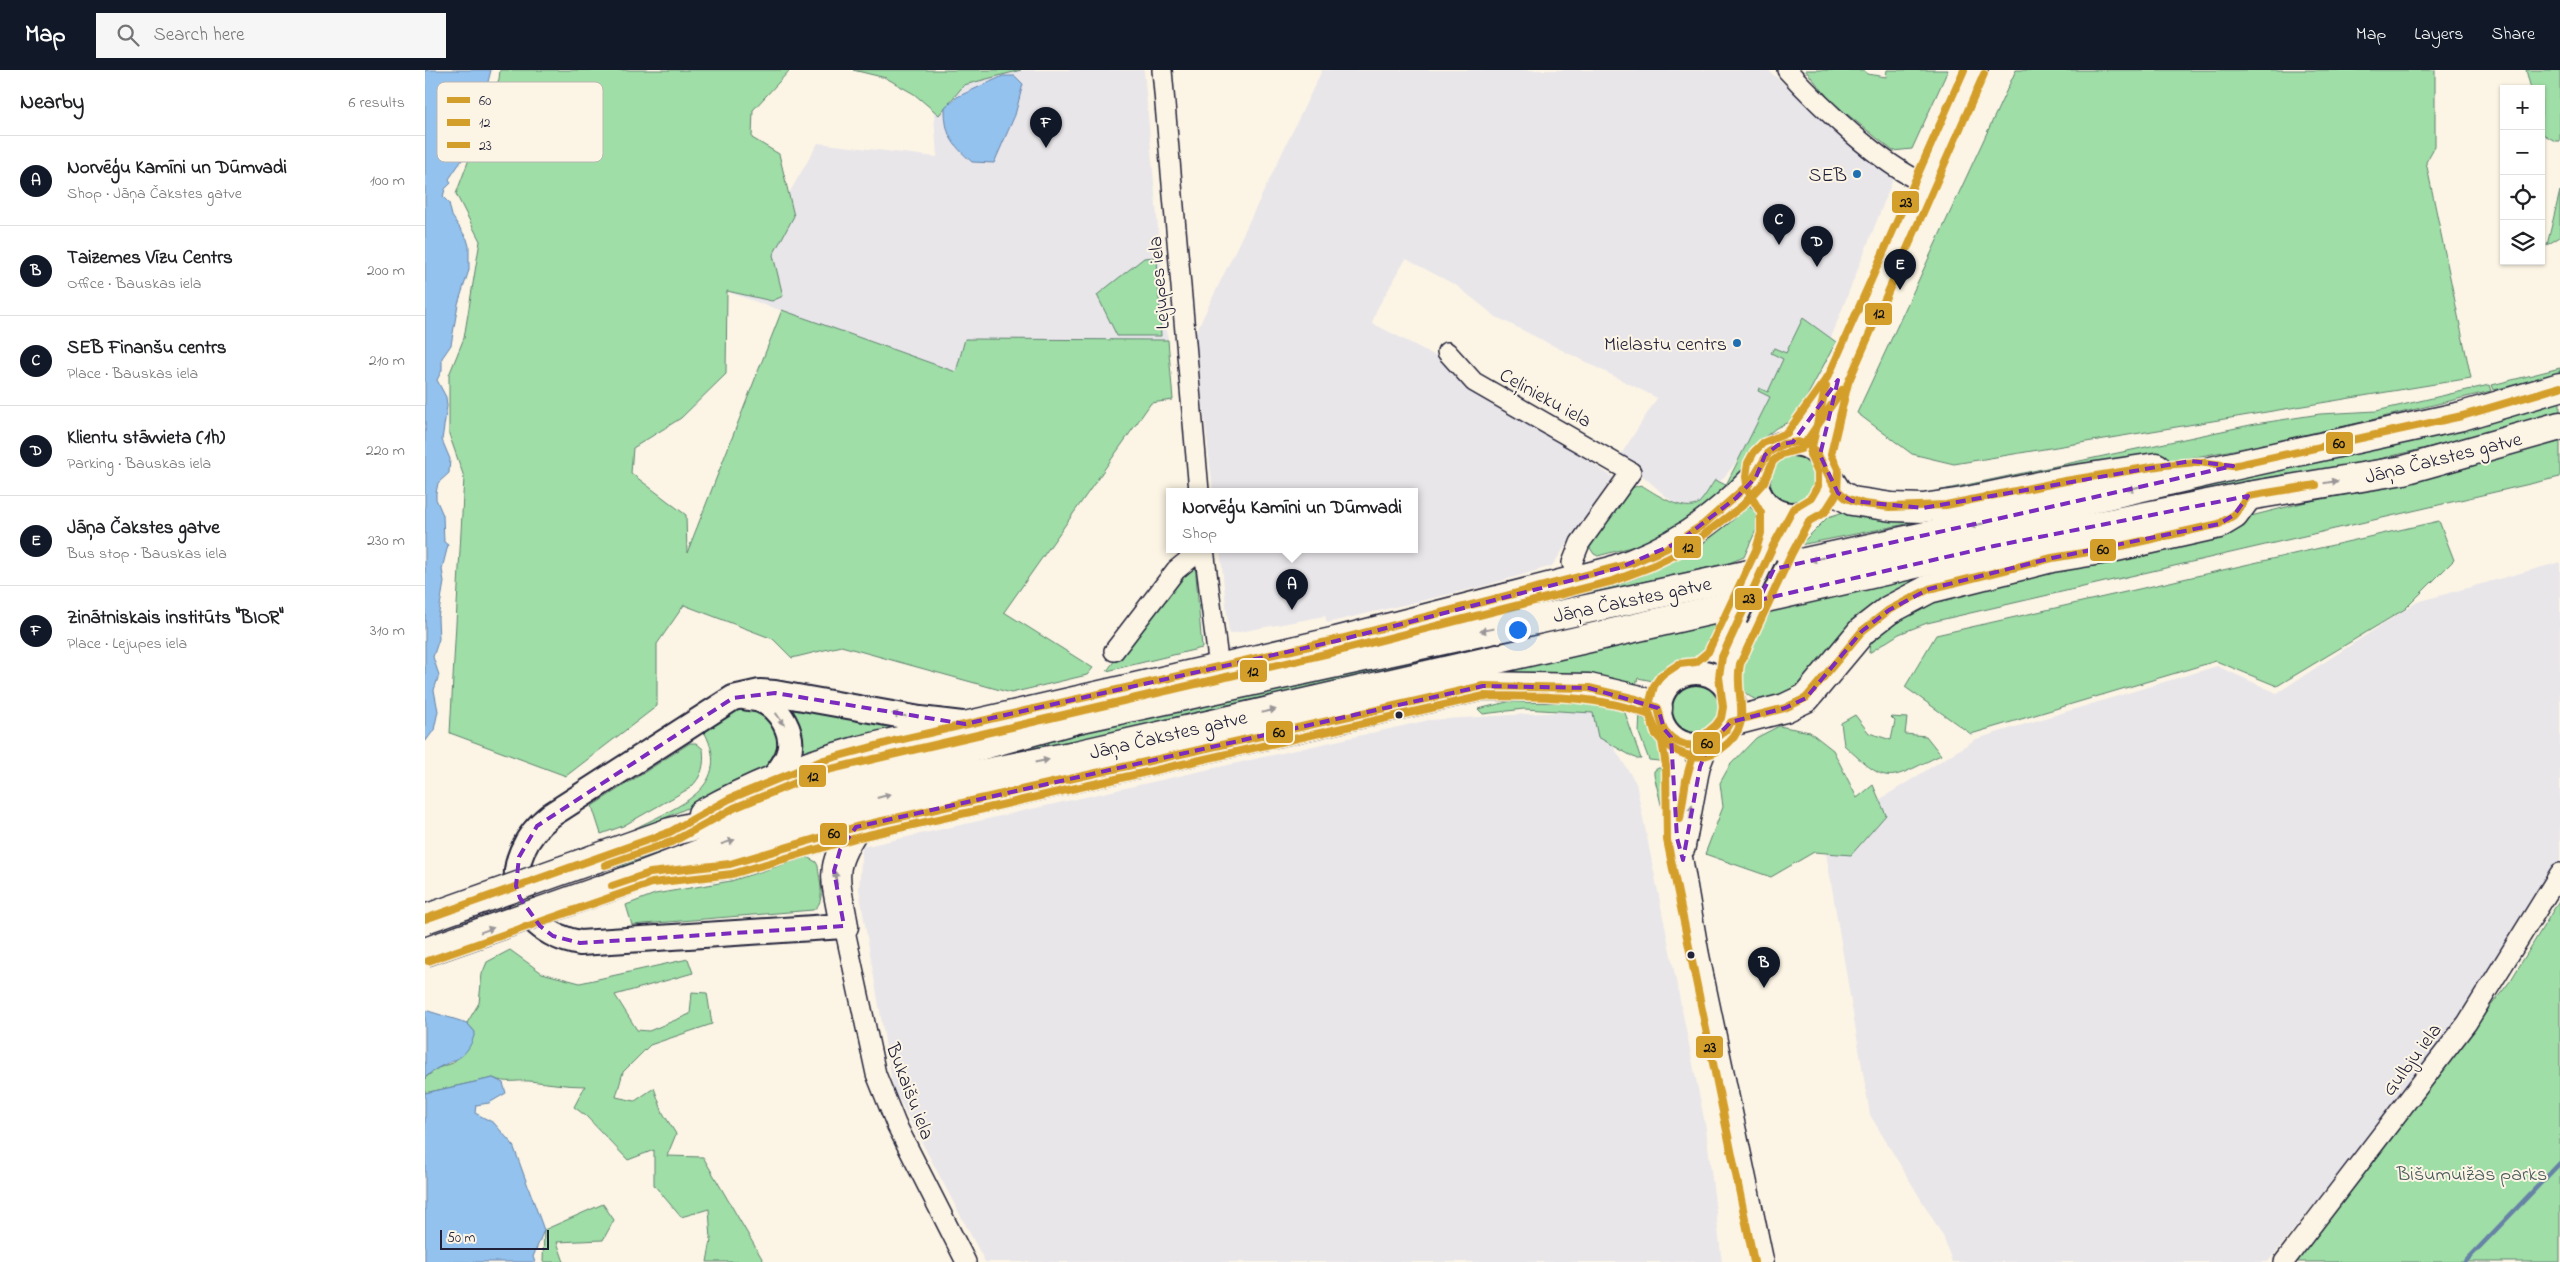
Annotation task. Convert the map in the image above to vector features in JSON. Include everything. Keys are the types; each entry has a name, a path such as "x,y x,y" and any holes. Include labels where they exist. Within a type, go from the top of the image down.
{"highway":[{"name":"Jāņa Čakstes gatve","path":"425,919 670,832 736,816 867,776 1077,719 1986,523 2462,416 2560,387"},
{"name":"Jāņa Čakstes gatve","path":"425,952 650,873 703,851 775,827 913,789 1076,755 1994,546 2248,496 2404,470 2560,426"},
{"path":"1825,467 1838,493 1852,501 1892,507 1923,508 1963,502 2063,481 2191,461 2213,461 2233,466"},
{"path":"670,832 729,799 773,779 859,750 965,724 1219,668 1489,603 1611,570 1647,558 1677,543 1735,498 1756,477"},
{"path":"1731,722 1785,708 1806,698 1862,631 1889,610 1929,589 2053,558 2107,549 2219,524 2234,515 2248,496"},
{"path":"650,873 730,864 856,827 1483,686 1589,688 1609,692 1658,708"},
{"path":"845,926 834,871 840,850 856,827"}],"main road":[{"path":"1793,442 1838,380 1975,70"},
{"path":"1700,672 1717,658 1744,616 1774,552 1802,514 1818,505 1824,497 1825,467 1838,380"},
{"path":"1802,514 1781,514 1771,509 1763,500 1757,489 1756,477 1765,455 1778,445 1793,442 1803,444 1825,467"},
{"path":"1771,509 1771,534 1774,552"},
{"path":"1728,689 1711,674 1700,672 1683,674 1675,678 1663,690 1658,708 1664,729 1671,737 1689,746 1709,744 1722,735 1731,722 1733,711 1728,689 1729,666 1744,616"},
{"path":"845,926 580,943 553,936 540,926 525,909 517,886 519,857 529,836 537,826 720,705 740,696 760,692 775,693 920,719 965,724"},
{"path":"740,696 760,700 770,706 782,718 790,737 789,755 773,779"}],"street":[{"name":"Lejupes iela","path":"1162,70 1199,488"},
{"path":"1787,70 1879,156 1903,174 1924,183"},
{"name":"Ceļinieku iela","path":"1447,352 1474,382 1631,472 1580,543 1573,563 1577,578"},
{"path":"1114,650 1176,570 1198,553"},
{"path":"1204,553 1219,668"},
{"path":"1671,737 1676,765 1677,838 1764,1262"},
{"path":"1683,860 1700,767 1709,744"},
{"name":"Gulbju iela","path":"2284,1262 2467,1023 2560,873"},
{"name":"Bukaišu iela","path":"845,926 876,1074 896,1124 966,1262"}],"highlighted area":[{"path":"1838,380 1820,455 1838,493 1852,501 1923,508 2191,461 2233,466 1774,569 1759,600 1994,546 2248,496 2234,515 2219,524 2052,558 1929,589 1889,610 1862,631 1806,698 1785,708 1731,722 1709,744 1700,767 1683,860 1677,838 1671,737 1664,729 1658,708 1589,688 1483,686 856,827 840,850 834,871 844,926 580,943 553,936 540,926 520,898 516,886 519,857 537,826 733,698 775,693 965,724 1336,641 1619,568 1677,543 1736,498 1756,477 1765,455 1778,445 1793,442"}],"shaded area":[{"path":"952,70 1144,70 1168,340 965,339 956,372 731,293 818,143 937,157 932,89"},
{"path":"1322,70 1768,70 1894,177 1823,358 1715,488 1699,505 1686,514 1620,456 1657,398 1496,317 1457,286 1406,259 1377,309 1372,323 1440,358 1475,386 1613,477 1552,566 1484,586 1327,623 1325,616 1229,634 1220,553 1418,553 1418,488 1213,488 1195,334"},
{"path":"2560,562 2560,861 2497,967 2434,1054 2268,1262 1952,1262 1943,1236 1870,1115 1823,835 1976,739 2217,666 2277,693 2417,602"},
{"path":"1591,710 1636,783 1706,1128 1722,1262 985,1262 893,1088 859,890 862,847 1429,720"}],"green space":[{"path":"500,70 790,70 753,110 752,138 779,154 794,216 773,255 783,296 772,301 727,291 726,374 681,418 633,448 631,473 686,515 687,553 782,310 956,372 965,339 1168,340 1173,400 1151,403 1004,612 1093,668 1087,675 1011,693 841,646 792,658 773,639 684,605 657,644 657,706 566,776 450,733 464,477 449,434 449,375 464,338 480,241 456,194 468,162 603,162 603,82 498,82"},
{"path":"853,70 1021,70 964,85 939,115 914,94 886,78"},
{"path":"1805,70 1864,70 1867,74 1886,77 1887,70 1948,70 1912,149 1893,151 1832,102"},
{"path":"2016,70 2435,70 2435,146 2426,162 2471,378 1954,464 1912,454 1857,413"},
{"path":"2526,70 2560,70 2560,141 2555,141 2545,135 2545,85 2530,85"},
{"path":"2560,191 2560,237 2547,245"},
{"path":"1157,257 1161,336 1117,336 1097,295 1144,258"},
{"path":"1803,318 1836,342 1795,419 1776,428 1756,444 1739,477 1733,483 1666,534 1646,543 1598,556 1594,554 1588,545 1628,489 1641,485 1669,501 1693,506 1701,501 1715,480 1726,485 1770,397 1758,391 1759,388 1768,392 1783,359 1771,353 1774,348 1786,353"},
{"path":"2560,368 2560,373 2494,390 2492,385"},
{"path":"2489,385 2491,391 2292,439 2201,456 1895,500 2255,424 2320,414 2376,411"},
{"path":"2560,402 2560,416 2409,452 620,870 618,864 702,834 1046,738 2451,430"},
{"path":"2560,435 2560,477 1927,623 1899,634 1869,653 1870,642 1874,635 1929,598 2306,502 2376,488"},
{"path":"1788,451 1798,451 1812,459 1818,468 1820,478 1818,488 1812,497 1798,505 1788,505 1778,500 1771,493 1766,483 1766,473 1771,463 1778,456"},
{"path":"1749,505 1756,512 1756,530 1744,557 1729,563 1498,614 1500,611 1738,509 1742,513"},
{"path":"1847,511 1967,512 1800,545 1828,517"},
{"path":"2439,521 2454,560 2405,609 2277,686 2216,661 1971,734 1905,687 1936,635"},
{"path":"1195,563 1202,648 1107,671 1177,574"},
{"path":"1981,564 1947,576 1809,683 1757,705 1757,700 1744,692 1741,683 1743,667 1757,635 1772,610"},
{"path":"1715,623 1712,634 1701,655 1676,662 1653,681 1638,678 1636,685 1589,678 779,834"},
{"path":"1697,681 1707,683 1716,689 1722,698 1724,708 1722,718 1716,727 1707,733 1697,735 1687,733 1678,727 1672,718 1670,708 1672,698 1678,689 1687,683"},
{"path":"1524,698 1559,698 1621,706 1641,759 1637,759 1598,737 1593,713 1524,709 1483,714 1478,709"},
{"path":"778,700 916,725 793,763"},
{"path":"742,708 762,710 782,735 773,765 719,794 631,833 630,831 682,804 697,793 707,781 712,766 711,748 701,726 719,714"},
{"path":"1640,710 1652,716 1670,762 1649,760 1639,733"},
{"path":"1855,715 1869,733 1891,740 1895,721 1891,717 1907,718 1905,734 1926,736 1941,755 1899,774 1889,776 1881,774 1859,759 1844,745 1841,723"},
{"path":"1779,726 1810,732 1833,750 1857,798 1873,785 1886,815 1851,855 1814,852 1771,877 1705,854 1723,807 1720,783 1730,765 1756,738"},
{"path":"690,743 696,743 703,749 702,770 694,784 623,826 601,834 592,806"},
{"path":"1658,768 1670,769 1671,846 1654,775 1654,771"},
{"path":"807,857 816,862 821,884 820,902 813,910 632,925 626,905 655,894 731,881"},
{"name":"Bišumuižas parks","path":"2560,899 2560,1262 2291,1262 2511,980"},
{"path":"510,950 542,973 580,983 688,959 693,973 615,995 637,1030 649,1031 690,1014 692,992 707,993 712,1024 650,1045 623,1072 616,1097 635,1101 654,1088 663,1113 676,1134 667,1156 703,1157 764,1262 707,1262 711,1240 709,1209 681,1217 654,1185 654,1150 628,1160 586,1116 574,1107 585,1086 506,1081 493,1078 425,1093 425,1078 438,1068 453,1063 475,1032 467,1023 479,1003 482,974 487,962"},
{"path":"603,1204 614,1220 603,1240 557,1242 564,1262 543,1262 544,1230"}],"water":[{"path":"425,70 491,70 488,82 437,82 437,162 461,162 449,179 451,183 445,189 443,197 449,203 452,216 467,239 469,246 469,270 458,304 451,345 442,358 442,370 437,380 446,397 447,406 442,440 450,459 449,473 438,483 436,499 443,515 444,542 448,545 442,569 444,582 438,618 439,639 433,657 439,675 434,690 438,711 434,730 425,742"},
{"path":"1003,76 1015,76 1023,84 1015,115 994,163 972,162 954,144 948,132 945,107 957,97"},
{"path":"425,1010 467,1023 475,1032 471,1043 460,1057 432,1071 425,1078"},
{"path":"493,1078 503,1083 506,1093 489,1103 476,1105 475,1113 494,1123 513,1145 544,1230 533,1257 535,1262 425,1262 425,1093"}],"waterway":[{"path":"2465,1262 2560,1163"}],"transit line":[{"name":"23","path":"1754,1262 1667,840 1666,766 1662,741 1655,733 1648,709 1654,686 1661,676 1679,664 1696,662 1708,652 1756,550 1761,533 1761,513 1748,491 1746,477 1748,463 1754,452 1763,443 1787,433 1829,375 1964,70"},
{"name":"12","path":"428,961 652,883 732,874 859,837 1484,696 1568,698 1609,703 1650,715 1662,739 1672,748 1689,756 1708,755 1721,749 1732,740 1741,720 1740,664 1809,521 1825,512 1837,493 1838,469 1831,454 1848,383 1984,74"},
{"name":"23","path":"1680,819 1686,780 1694,751 1703,736 1721,718 1723,707 1719,677 1722,657 1773,546 1793,509 1811,498 1818,486 1818,473 1810,455 1826,386"},
{"name":"60","path":"425,919 670,832 729,799 824,760 894,741 1340,639 1632,563 1667,548 1704,524 1750,483 1769,452 1783,444 1798,442 1808,445 1816,451 1835,488 1846,498 1864,504 1889,507 1946,505 2065,481 2164,465 2198,462 2233,466 2462,416 2560,387"},
{"name":"12","path":"605,865 674,841 734,808 827,770 1338,651 1613,581 1650,567 1681,552 1742,506 1764,482 1773,461 1782,454 1801,449 1842,390"},
{"name":"60","path":"612,886 650,873 730,864 856,827 1483,686 1589,688 1636,699 1658,708 1664,729 1673,739 1681,744 1700,745 1718,737 1731,722 1785,708 1806,698 1862,631 1889,610 1929,589 2052,558 2107,549 2219,524 2234,515 2248,496 2316,485"}],"place":[{"name":"Zinātniskais institūts \"BIOR\"","path":"1046,148"},
{"name":"SEB","path":"1857,174"},
{"name":"SEB Finanšu centrs","path":"1779,245"},
{"name":"Klientu stāvvieta (1h)","path":"1817,267"},
{"name":"Jāņa Čakstes gatve","path":"1900,290"},
{"name":"Mielastu centrs","path":"1737,343"},
{"name":"Norvēģu Kamīni un Dūmvadi","path":"1292,610"},
{"name":"Taizemes Vīzu Centrs","path":"1764,988"}]}
